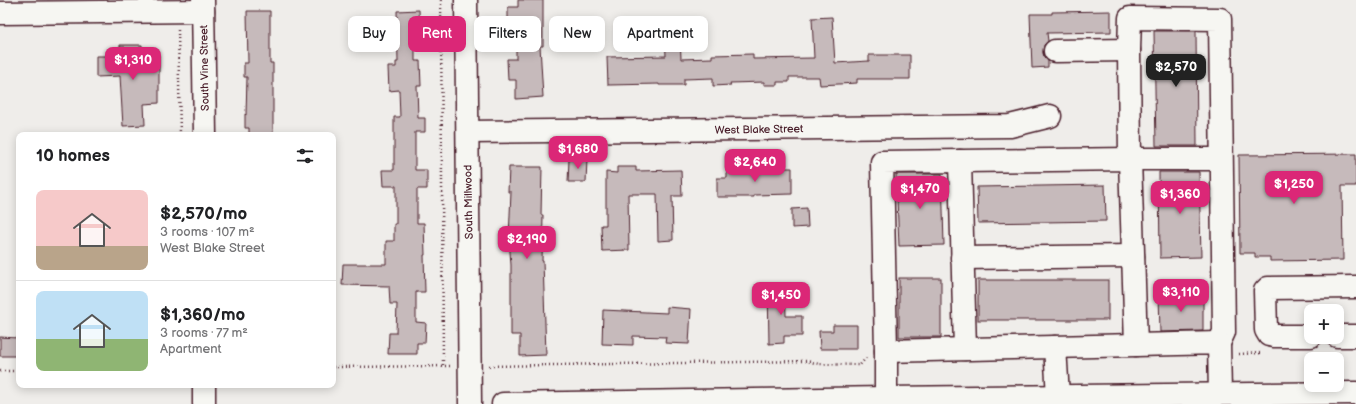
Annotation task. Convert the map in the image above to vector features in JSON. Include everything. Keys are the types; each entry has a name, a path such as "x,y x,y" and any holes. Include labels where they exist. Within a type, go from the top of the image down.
{"street":[{"name":"South Millwood","path":"466,0 470,404"},
{"path":"0,12 178,11 203,5"},
{"name":"South Vine Street","path":"203,5 205,132"},
{"path":"1136,344 1130,159 1128,50 1130,18 1220,19 1224,332 1219,349 1220,394"},
{"path":"1055,51 1128,50"},
{"name":"West Blake Street","path":"468,132 1010,126 1050,116"},
{"path":"886,401 882,162 1222,159"},
{"path":"960,161 964,349"},
{"path":"962,258 1133,256"},
{"path":"1304,336 1269,335 1266,330 1265,291 1268,288 1356,287"},
{"path":"1344,336 1356,336"},
{"path":"886,354 964,349 1136,344 1219,349"},
{"path":"1055,346 1058,396"},
{"path":"204,388 204,404"},
{"path":"504,404 886,401 1058,396 1132,399 1220,394 1356,393"}],"path":[{"path":"441,0 443,366"},
{"path":"178,11 180,132"},
{"path":"1219,349 1265,353"},
{"path":"336,368 808,361 820,364 860,365 868,356 886,354"},
{"path":"0,371 16,371"}],"building":[{"path":"518,0 543,0 543,46 541,46 541,16 508,16 508,7 518,7"},
{"path":"419,10 419,16 408,16 408,52 415,52 415,61 420,61 421,86 417,86 418,118 425,118 425,132 415,132 415,170 427,170 427,189 417,189 417,223 424,223 425,292 416,292 416,322 426,323 425,343 417,343 417,354 388,354 389,333 396,333 397,304 390,304 389,286 342,285 343,264 386,264 386,241 394,241 394,224 396,224 396,186 383,186 382,170 394,170 394,117 400,117 399,90 389,91 388,67 396,67 396,62 398,62 398,52 400,52 400,16 397,16 397,11"},
{"path":"247,11 270,11 270,63 273,63 273,132 249,132 249,128 245,128 247,77 244,77 244,63 248,63"},
{"path":"1111,11 1111,32 1047,33 1048,41 1044,45 1043,52 1044,57 1048,61 1048,67 1032,68 1030,14"},
{"path":"832,17 835,63 869,61 869,55 910,55 910,79 857,79 857,83 820,85 819,77 789,77 789,82 777,82 777,85 764,85 764,82 730,83 731,85 713,86 713,78 684,79 684,85 608,85 607,57 666,56 666,52 681,52 681,59 712,58 712,55 753,54 753,59 814,58 812,18"},
{"path":"1154,31 1196,31 1197,146 1156,146"},
{"path":"120,45 142,45 142,55 159,55 159,103 144,104 145,125 123,126 120,76 96,77 96,56 120,56"},
{"path":"516,52 540,52 543,97 516,99 516,80 508,80 507,59 516,59"},
{"path":"1356,154 1356,186 1342,186 1343,260 1270,261 1270,257 1255,257 1255,253 1240,253 1239,155"},
{"path":"569,159 587,159 586,182 568,182"},
{"path":"509,167 542,167 541,215 543,215 542,261 546,355 520,356 520,335 511,335 511,265 509,238 511,192 508,192"},
{"path":"617,167 636,167 636,171 681,170 682,196 672,196 673,240 658,241 657,194 628,194 629,250 602,251 601,225 606,225 606,172 617,173"},
{"path":"774,168 792,168 792,194 754,195 754,197 717,197 717,178 727,178 727,170 774,171"},
{"path":"1159,172 1199,172 1201,257 1160,258"},
{"path":"896,174 942,174 944,245 899,246"},
{"path":"1105,185 1106,221 978,223 977,187"},
{"path":"807,208 808,227 792,228 792,209"},
{"path":"899,278 941,278 941,337 899,337"},
{"path":"978,280 1108,280 1108,320 978,320"},
{"path":"768,284 785,284 786,316 802,316 802,336 784,336 784,343 769,344"},
{"path":"1159,295 1203,295 1203,331 1160,332"},
{"path":"667,307 691,309 689,344 665,343 666,337 633,336 633,345 602,344 603,310 667,313"},
{"path":"833,325 857,325 857,349 820,349 819,331 833,331"},
{"path":"0,337 16,338 16,356 0,356"}]}
